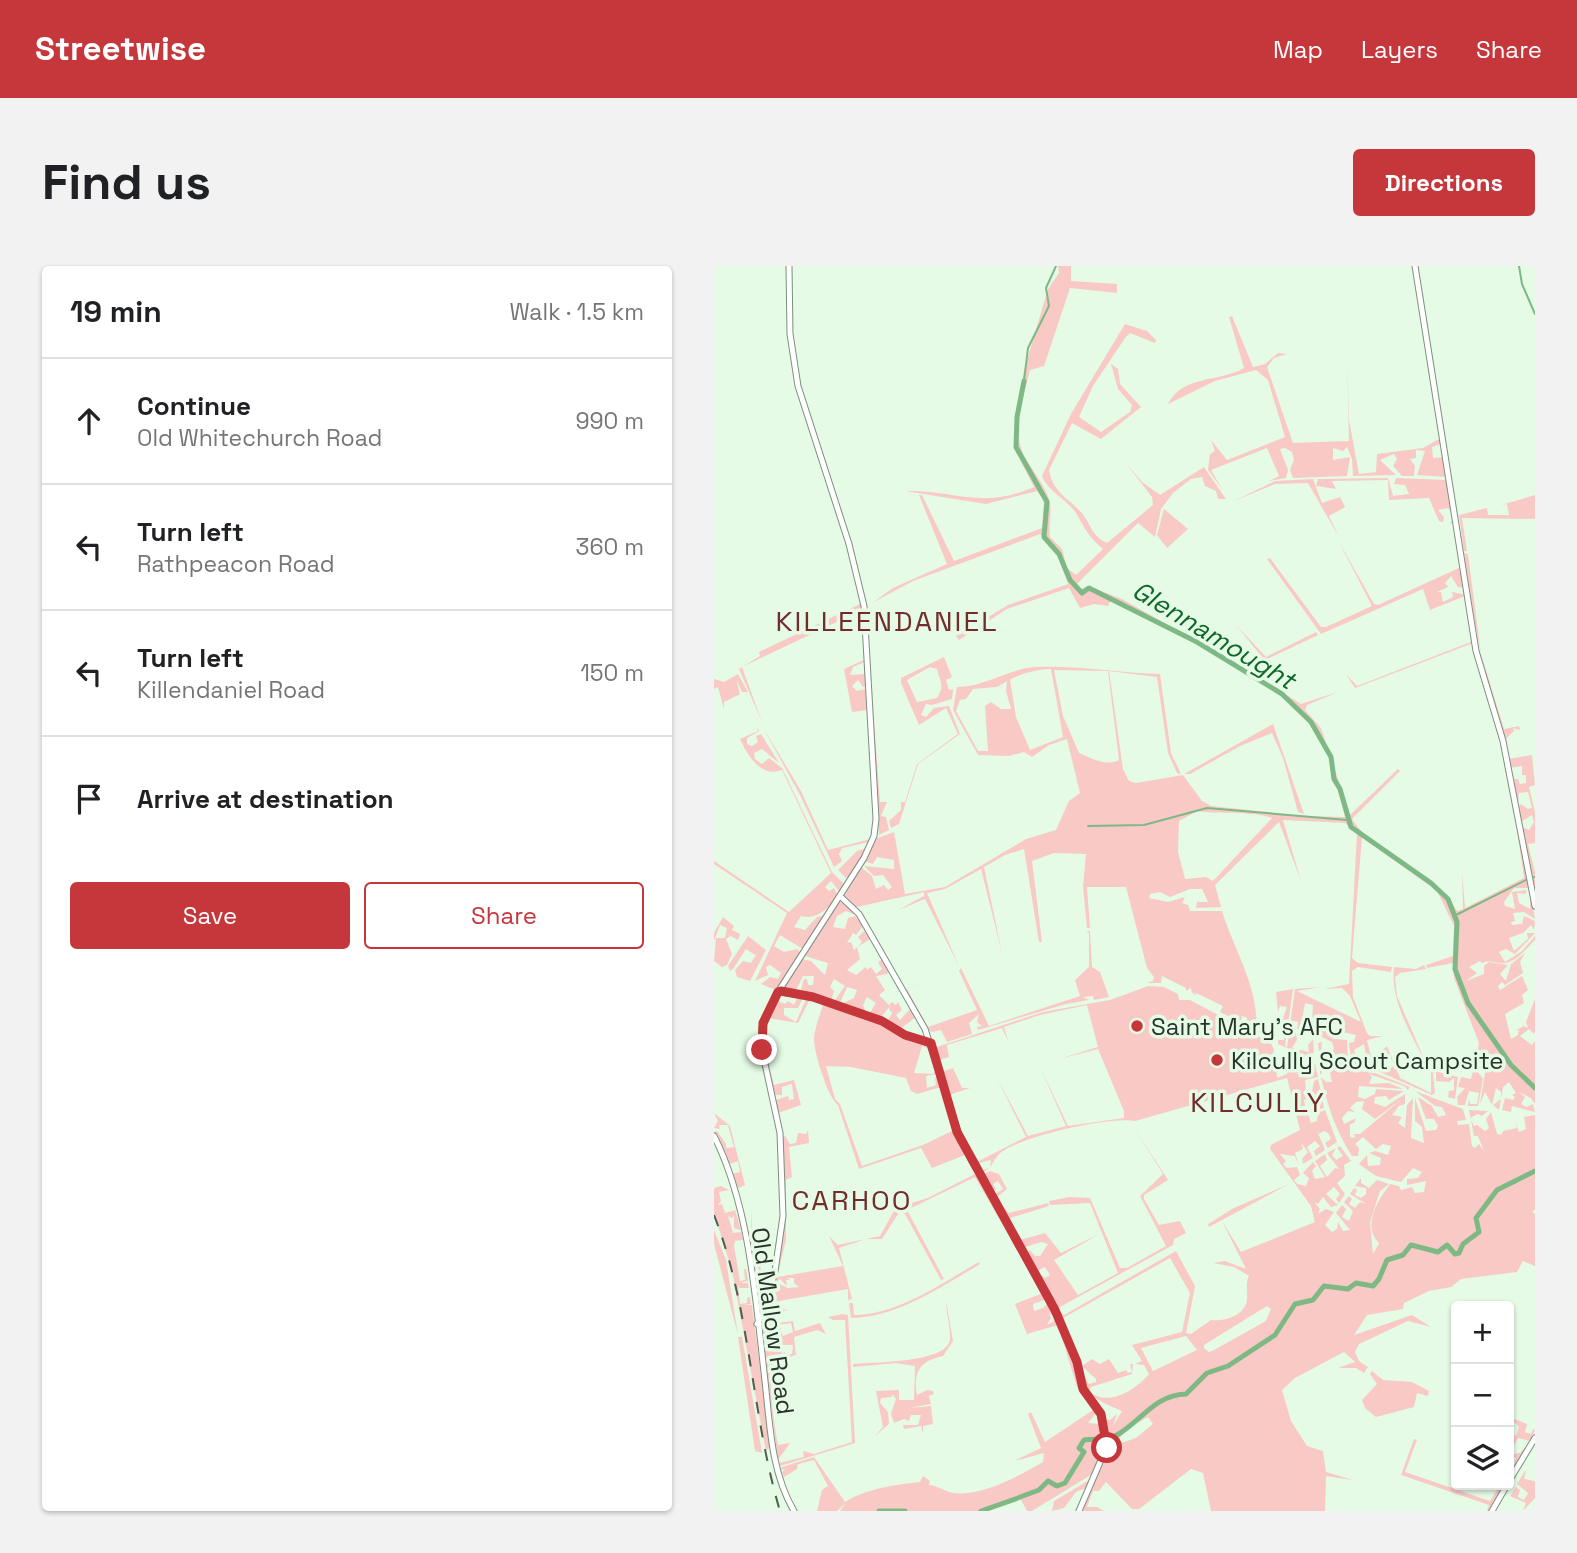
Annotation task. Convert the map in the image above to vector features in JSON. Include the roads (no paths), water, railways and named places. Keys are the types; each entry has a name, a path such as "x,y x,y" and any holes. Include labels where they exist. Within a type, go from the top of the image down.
{"street":[{"path":"757,1324 764,1311 775,1271 783,1222 780,1133 761,1038 767,1012 864,858 875,831 869,660 864,606 856,566 804,413 793,365 789,266"},
{"path":"1415,266 1457,513 1476,651 1503,741 1535,906"},
{"path":"840,896 857,910 893,970 931,1043 957,1132 1055,1310 1077,1362 1083,1389 1099,1409 1107,1438 1079,1511"},
{"path":"778,992 813,997 882,1021 905,1035 931,1043"},
{"name":"Old Mallow Road","path":"714,1136 729,1173 742,1222 773,1452 794,1511"},
{"path":"1514,1472 1535,1438"},
{"path":"1492,1511 1504,1490"}],"waterway":[{"name":"Glennamought","path":"1024,381 1028,348 1049,306 1046,288 1056,266"},
{"path":"1519,266 1522,284 1535,314"},
{"name":"Glennamought","path":"1024,381 1017,417 1016,447 1047,502 1044,537 1059,554 1070,580 1082,593 1089,588 1197,642 1282,694 1311,722 1331,757 1334,779 1340,789 1351,827 1431,883 1448,899 1457,922 1455,969 1468,1003 1511,1065 1535,1088"},
{"path":"1088,826 1144,825 1207,808 1347,820"},
{"path":"1456,915 1528,879"},
{"name":"Glennamought","path":"1020,1497 1039,1490 1048,1481 1057,1486 1065,1483 1084,1452 1079,1448 1084,1440 1113,1437 1157,1403 1175,1395 1186,1394 1207,1373 1228,1366 1275,1335 1295,1304 1313,1300 1324,1286 1348,1289 1356,1283 1373,1286 1387,1260 1403,1255 1411,1245 1438,1252 1447,1245 1455,1254 1459,1253 1463,1244 1479,1232 1476,1218 1497,1190 1535,1171"},
{"name":"Glennamought","path":"981,1511 1018,1498"},
{"name":"Glennamought","path":"879,1511 905,1511"}],"railway":[{"path":"714,1215 736,1287 770,1474 780,1511"}],"place":[{"name":"Saint Mary's AFC","path":"1137,1026"},
{"name":"Kilcully Scout Campsite","path":"1217,1060"}],"district":[{"name":"KILLEENDANIEL","path":"887,621"},
{"name":"KILCULLY","path":"1258,1102"},
{"name":"CARHOO","path":"852,1200"}]}
